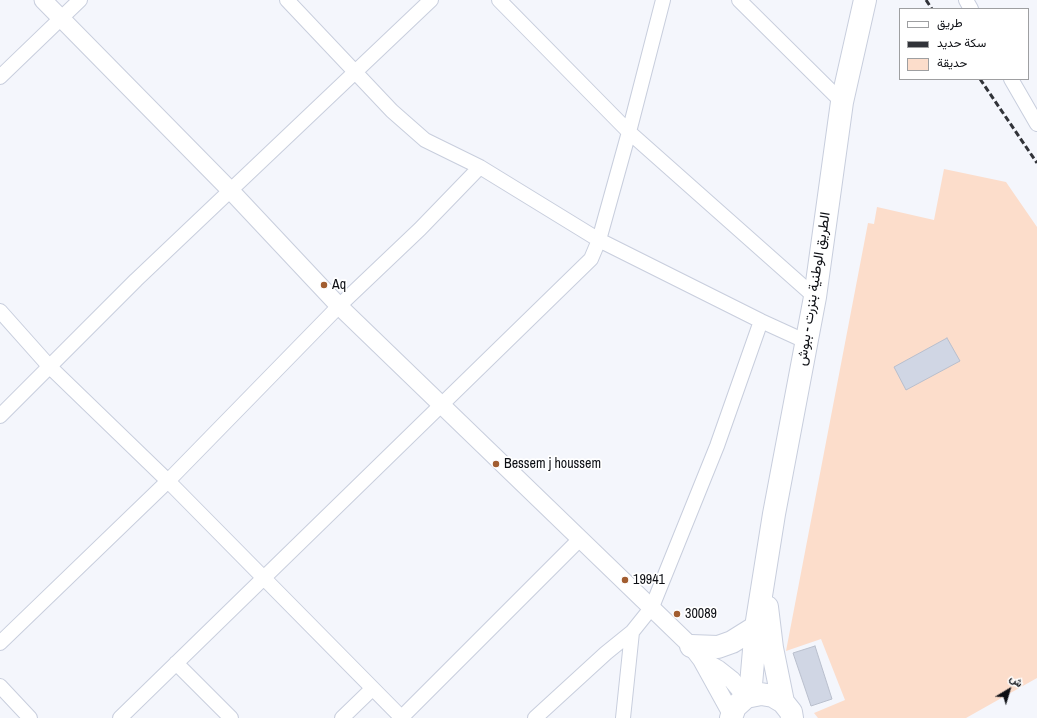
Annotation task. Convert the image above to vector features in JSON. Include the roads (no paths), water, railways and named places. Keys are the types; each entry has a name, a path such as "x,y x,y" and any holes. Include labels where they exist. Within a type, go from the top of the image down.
{"main road":[{"name":"الطريق الوطنية بنزرت - ببوش","path":"748,696 756,627 774,514 815,298 842,102 865,0"},
{"name":"الطريق الوطنية بنزرت - ببوش","path":"764,579 772,648 788,710"},
{"path":"696,652 732,642 756,627"},
{"path":"731,716 735,707 748,696 761,694 773,696 788,710"}],"street":[{"path":"43,0 60,19 231,191 339,306 652,607 696,652 732,680 748,696"},
{"path":"0,78 80,0"},
{"path":"287,0 392,111 425,140 480,167 599,240 761,321 807,342"},
{"path":"0,416 136,280 431,0"},
{"path":"499,0 629,132 815,298"},
{"path":"120,718 591,260 599,240 629,132 663,0"},
{"path":"739,0 842,102"},
{"path":"1012,80 1037,122"},
{"path":"0,643 168,480 339,306 420,229 480,167"},
{"path":"0,311 49,366 168,480 402,718 580,538"},
{"path":"535,718 606,653 632,632 652,607 717,446 761,321"},
{"path":"623,718 632,632"},
{"path":"696,652 731,716"},
{"path":"176,663 231,718"},
{"path":"0,686 30,718"},
{"path":"342,718 372,689"}],"railway":[{"path":"926,0 931,8"},
{"path":"981,80 1037,163"}],"place":[{"name":"Aq","path":"324,285"},
{"name":"Bessem j houssem","path":"496,464"},
{"name":"19941","path":"625,580"},
{"name":"30089","path":"677,614"}]}
